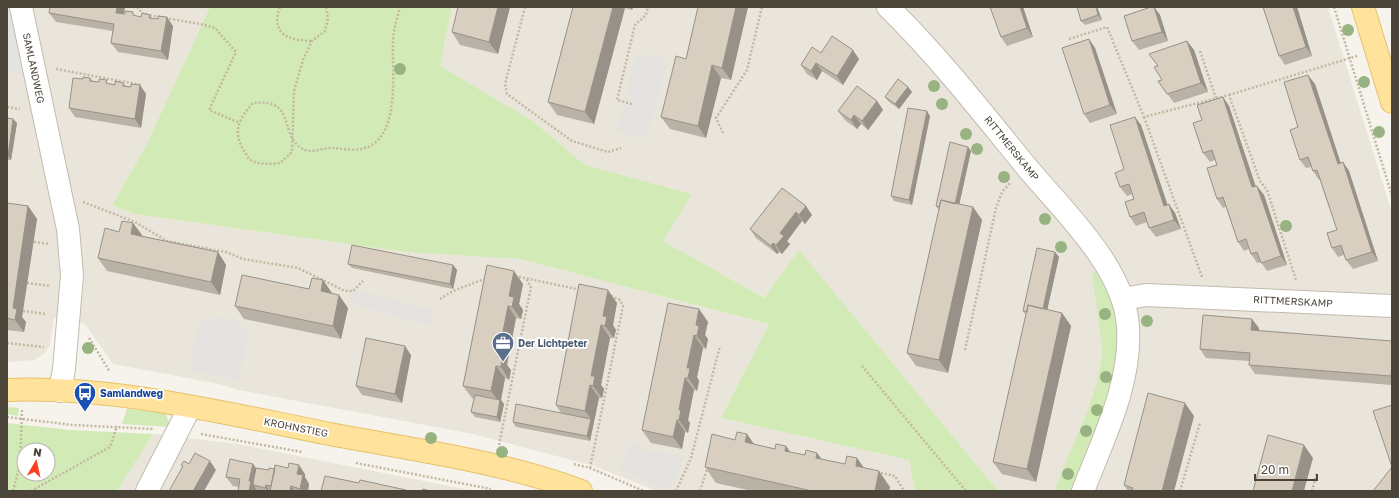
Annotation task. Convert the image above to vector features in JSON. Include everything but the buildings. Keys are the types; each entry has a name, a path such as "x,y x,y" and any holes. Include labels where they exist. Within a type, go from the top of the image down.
{"main road":[{"path":"1363,7 1392,102"},
{"name":"KROHNSTIEG","path":"7,390 60,391 126,396 190,407 495,466 557,482 581,491"}],"street":[{"name":"SAMLANDWEG","path":"21,7 68,229 72,275 70,308 60,391"},
{"name":"RITTMERSKAMP","path":"888,7 964,88 1026,166 1089,241 1109,270 1123,299 1128,326 1126,358 1121,387 1114,413 1083,491"},
{"name":"RITTMERSKAMP","path":"1123,299 1146,294 1392,306"},
{"path":"147,491 190,407"}],"path":[{"path":"137,7 143,14 215,28 236,52 209,110 240,123"},
{"path":"280,7 278,13 278,25 282,33 289,38 312,41"},
{"path":"327,7 328,18 325,31 312,41 303,60 294,91 292,138 292,152 280,163 264,164 250,159 240,144 237,129 243,115 253,103 266,102 278,107 287,119 292,138 301,148 312,151 331,148 352,150 370,146 383,132 390,117 394,67 393,42 400,7"},
{"path":"525,7 505,84 507,94 572,141 608,152 621,148"},
{"path":"632,104 617,100 635,25 646,15 648,7"},
{"path":"724,132 716,118 747,70 762,7"},
{"path":"1334,7 1392,196"},
{"path":"1069,39 1107,27 1144,117 1210,298"},
{"path":"1200,51 1216,98"},
{"path":"1144,117 1229,95 1376,51"},
{"path":"34,65 142,85"},
{"path":"1229,95 1260,181 1267,190 1303,302"},
{"path":"965,350 996,208 1002,192 1026,166"},
{"path":"62,196 87,203 135,222 167,241 226,252 243,258 298,268 345,291 353,291 363,281"},
{"path":"512,276 584,290"},
{"path":"440,298 453,291 490,277"},
{"path":"495,466 531,287 526,278"},
{"path":"590,468 623,306 620,300 606,295"},
{"path":"70,308 110,372"},
{"path":"7,343 65,350"},
{"path":"676,491 691,458 720,346"},
{"path":"862,366 966,491"},
{"path":"7,417 72,425 117,426 178,432 242,441 303,452"},
{"path":"13,491 20,465 23,420"},
{"path":"1180,491 1200,423"},
{"path":"31,491 110,447 117,426"},
{"path":"349,461 496,490"},
{"path":"700,491 709,464"},
{"path":"871,471 895,476 904,491"},
{"path":"1312,491 1317,472"},
{"path":"639,489 644,491"}],"shaded area":[{"path":"7,7 210,7 145,148 112,205 135,214 406,252 520,259 769,324 721,418 909,460 915,491 656,491 594,466 473,434 238,390 219,384 113,364 85,324 54,318 50,345 45,353 34,360 7,362"},
{"path":"7,7 12,7 28,79 7,68"},
{"path":"452,7 1328,7 1392,213 1392,491 998,491 799,251 764,298 663,241 692,194 585,165 533,121 440,66"},
{"path":"637,52 668,60 646,139 617,131"},
{"path":"351,288 432,310 430,325 352,304 349,295"},
{"path":"220,317 230,319 249,331 239,380 189,370 199,321"},
{"path":"153,434 238,444 474,491 117,491"},
{"path":"631,442 649,451 685,456 670,491 619,469"}],"green space":[{"path":"210,7 452,7 440,66 533,121 585,165 692,194 663,241 764,298 799,250 998,491 915,491 909,460 721,418 769,324 520,259 406,252 135,214 112,205 145,148"},
{"path":"1096,272 1110,298 1116,326 1117,350 1114,374 1100,422 1073,491 1054,491 1089,407 1097,382 1102,356 1102,345 1092,274"},
{"path":"7,407 19,408 18,416 7,414"},
{"path":"127,409 165,413 171,427 122,424"},
{"path":"7,423 70,430 153,434 117,491 7,491"}],"place":[{"name":"Der Lichtpeter","path":"503,362"},
{"name":"Samlandweg","path":"85,412"}]}
